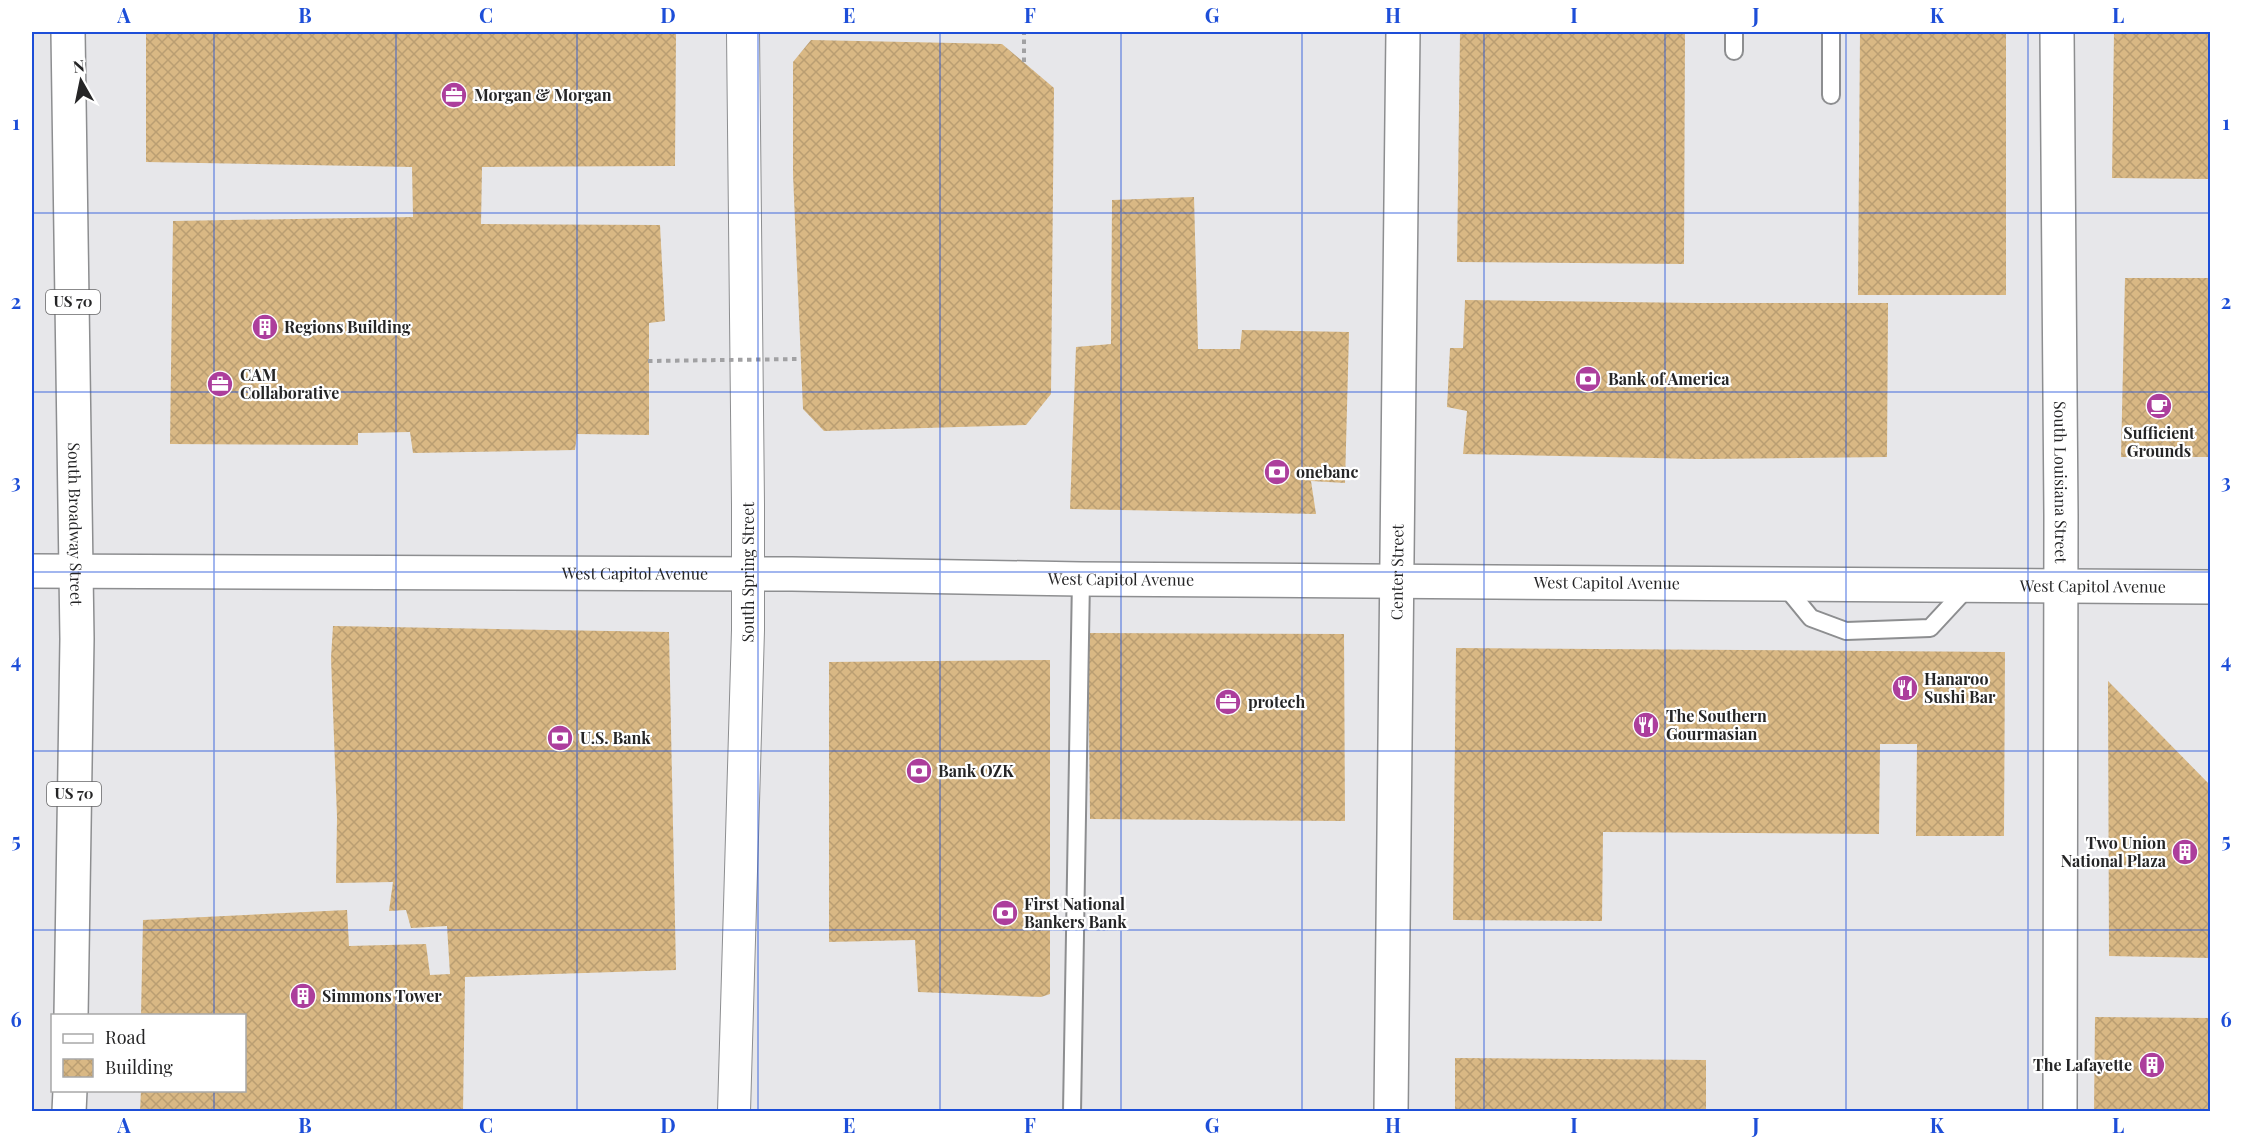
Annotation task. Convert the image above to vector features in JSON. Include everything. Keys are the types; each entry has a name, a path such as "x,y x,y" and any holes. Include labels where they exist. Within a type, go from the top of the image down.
{"main road":[{"name":"South Broadway Street","path":"68,32 76,572 71,1014"},
{"name":"Center Street","path":"1391,1112 1403,32"},
{"name":"South Louisiana Street","path":"2057,32 2060,1112"},
{"name":"West Capitol Avenue","path":"32,571 748,574 1081,579 2211,587"},
{"path":"69,1112 70,1092"}],"street":[{"name":"South Spring Street","path":"734,1112 748,574 743,32"}],"lane":[{"path":"1734,32 1734,51"},
{"path":"1831,32 1831,95"},
{"path":"1072,1112 1081,579"},
{"path":"1783,584 1811,618 1846,631 1930,627 1969,586"}],"path":[{"path":"1024,32 1024,62"},
{"path":"648,361 800,359"}],"building":[{"path":"146,32 676,32 675,166 482,167 481,224 660,225 665,321 649,323 649,435 577,434 575,450 413,453 410,432 358,433 358,445 170,444 173,221 413,217 412,167 146,162"},
{"path":"1460,32 1685,32 1684,264 1457,262"},
{"path":"1860,32 2006,32 2006,295 1858,295"},
{"path":"2114,32 2210,32 2210,179 2112,178"},
{"path":"811,40 1002,44 1054,88 1051,394 1026,425 824,431 803,409 793,174 793,62"},
{"path":"1194,197 1198,349 1240,349 1242,330 1349,332 1345,483 1311,481 1316,514 1070,509 1076,347 1111,344 1112,200"},
{"path":"2125,278 2210,278 2210,457 2121,457"},
{"path":"1465,300 1888,303 1887,457 1699,459 1463,454 1467,411 1447,407 1450,348 1463,348"},
{"path":"333,626 669,632 676,970 465,977 463,1112 140,1112 141,1092 246,1092 246,1014 141,1014 143,920 347,910 349,946 426,944 430,975 450,974 447,926 411,928 406,910 389,911 393,882 336,883 337,817 331,658"},
{"path":"1088,633 1344,634 1345,821 1090,819"},
{"path":"1456,648 2005,652 2004,836 1916,836 1917,744 1880,744 1879,834 1603,832 1602,921 1453,920"},
{"path":"1050,660 1050,994 1041,997 918,992 915,940 829,942 829,662"},
{"path":"2108,681 2210,785 2210,958 2109,956"},
{"name":"The Lafayette","path":"2095,1017 2210,1018 2210,1112 2094,1112"},
{"path":"1455,1058 1706,1060 1706,1112 1455,1112"}],"place":[{"name":"Morgan & Morgan","path":"454,95"},
{"name":"Regions Building","path":"265,327"},
{"name":"Bank of America","path":"1588,379"},
{"name":"CAM Collaborative","path":"220,384"},
{"name":"Sufficient Grounds","path":"2159,406"},
{"name":"onebanc","path":"1277,472"},
{"name":"Hanaroo Sushi Bar","path":"1905,688"},
{"name":"protech","path":"1228,702"},
{"name":"The Southern Gourmasian","path":"1646,725"},
{"name":"U.S. Bank","path":"560,738"},
{"name":"Bank OZK","path":"919,771"},
{"name":"Two Union National Plaza","path":"2185,852"},
{"name":"First National Bankers Bank","path":"1005,913"},
{"name":"Simmons Tower","path":"303,996"},
{"name":"The Lafayette","path":"2152,1065"}]}
